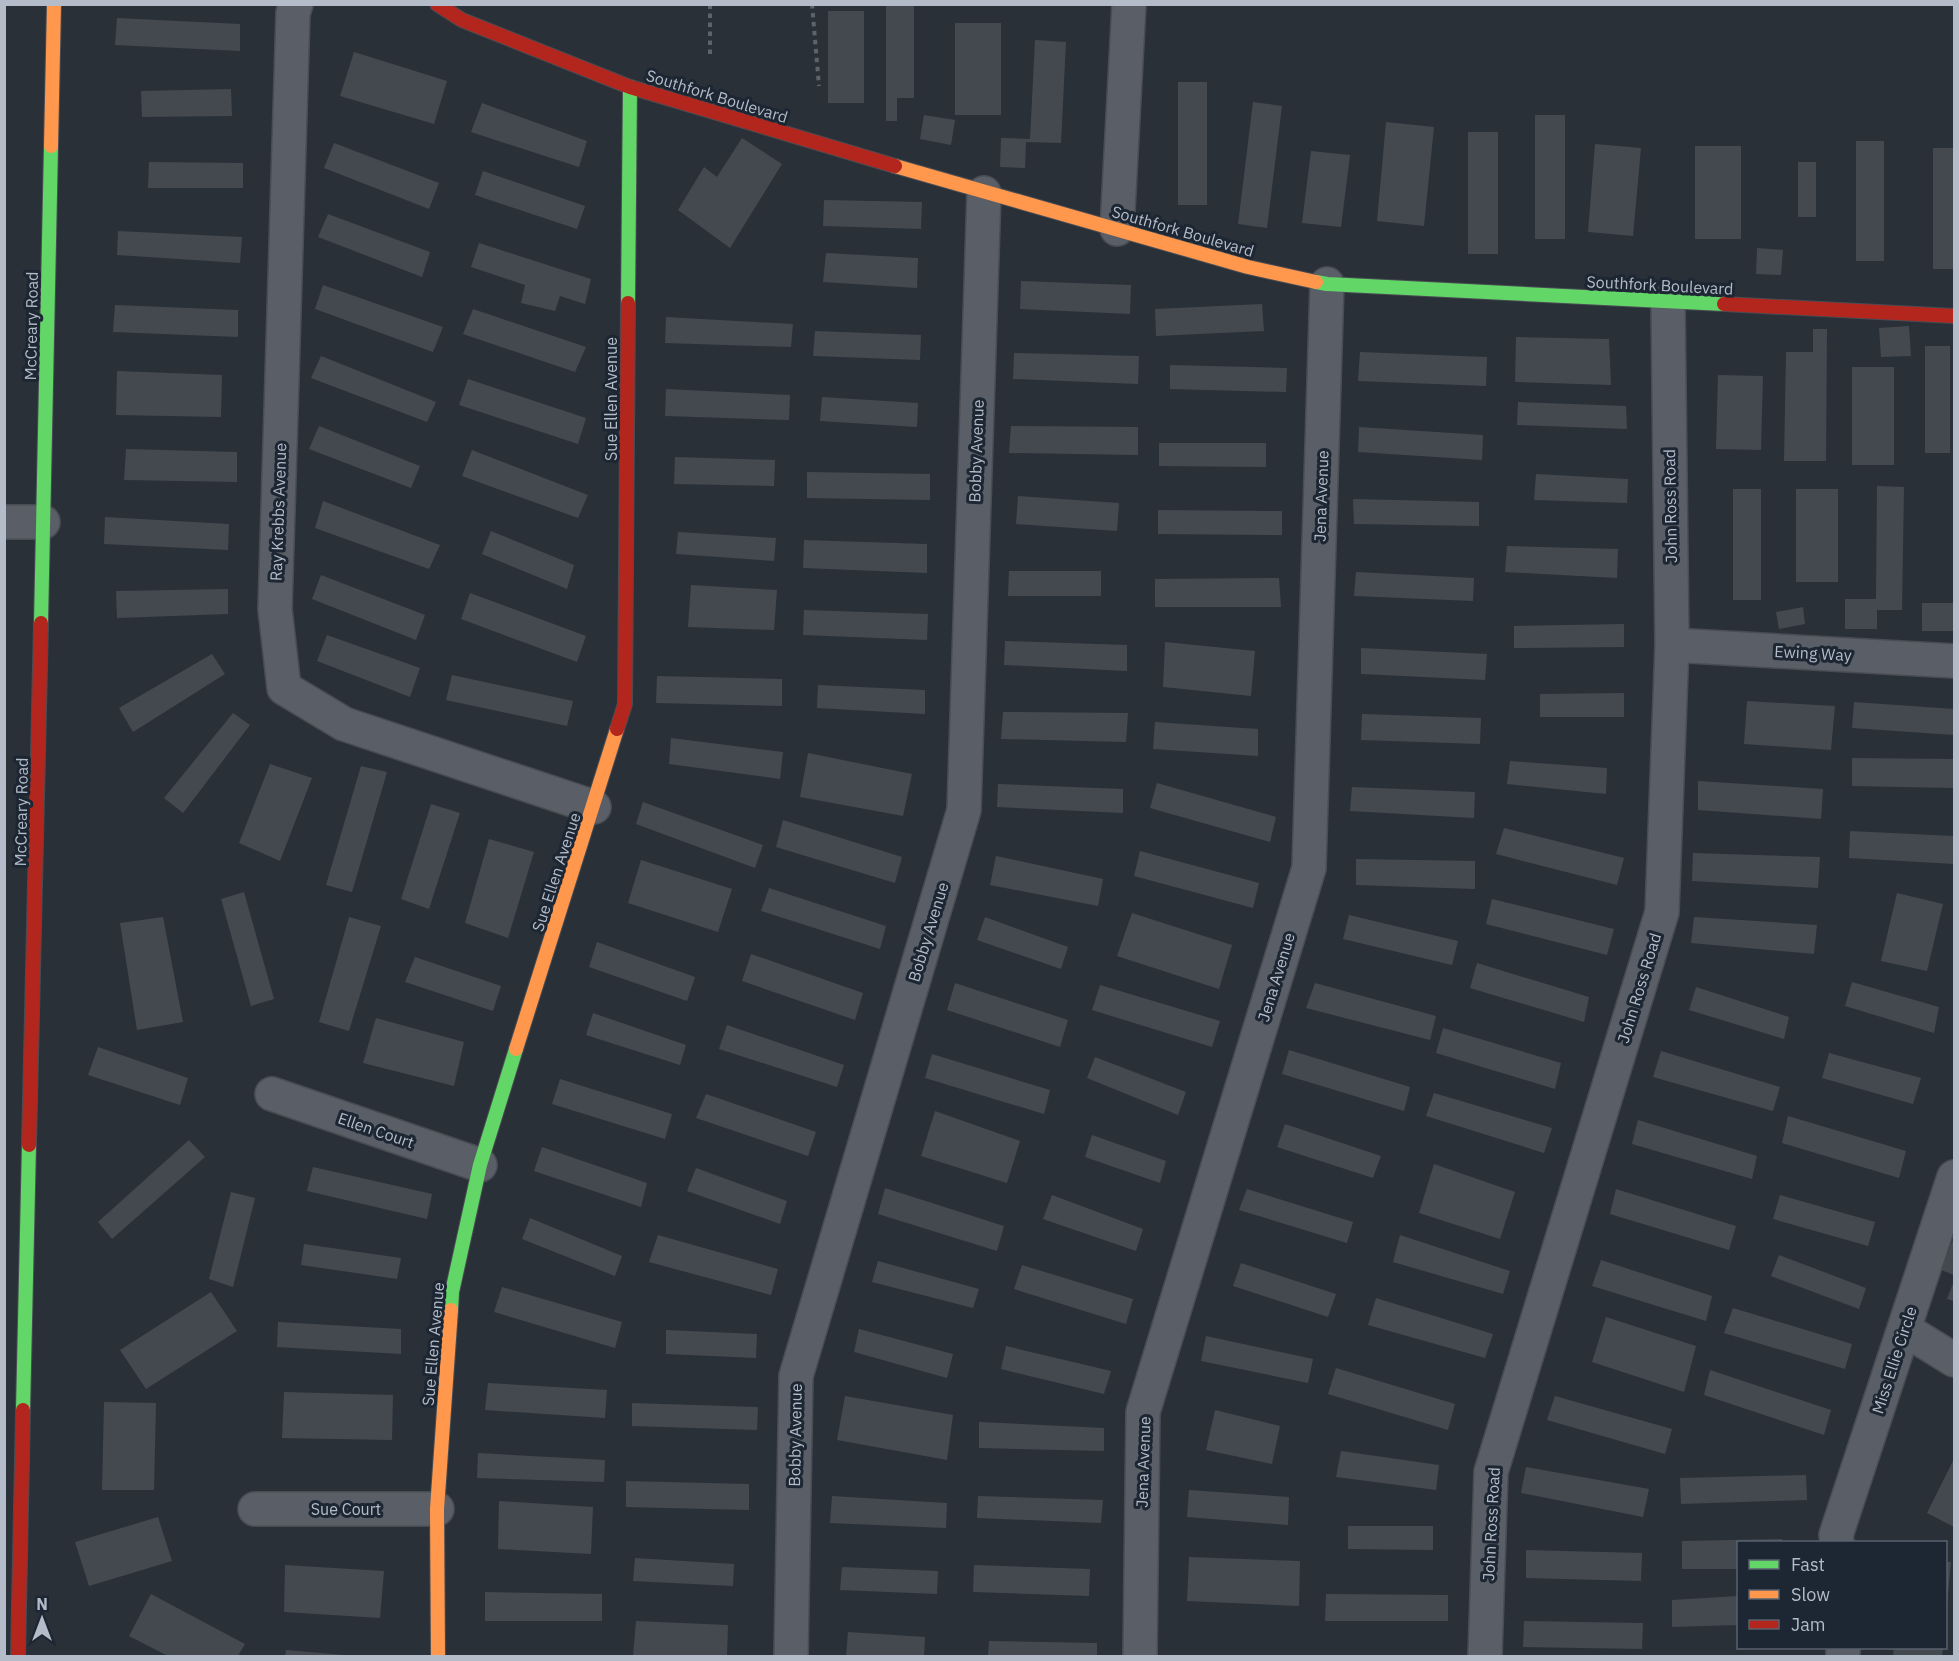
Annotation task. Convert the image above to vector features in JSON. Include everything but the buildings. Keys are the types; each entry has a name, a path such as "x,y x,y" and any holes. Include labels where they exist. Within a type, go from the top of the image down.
{"street":[{"name":"McCreary Road","path":"18,1656 54,4"},
{"name":"Ray Krebbs Avenue","path":"296,4 293,13 275,609 284,688 344,724 594,807"},
{"name":"Southfork Boulevard","path":"437,4 462,20 630,87 984,194 1118,229 1248,267 1327,284 1954,316"},
{"path":"1118,229 1129,4"},
{"name":"Sue Ellen Avenue","path":"438,1656 437,1509 452,1292 480,1165 625,704 630,87"},
{"name":"Bobby Avenue","path":"791,1656 796,1376 964,810 984,194"},
{"name":"Jena Avenue","path":"1140,1656 1143,1412 1309,868 1327,284"},
{"name":"John Ross Road","path":"1485,1656 1491,1472 1662,912 1672,645 1668,302"},
{"path":"4,522 43,522"},
{"name":"Ewing Way","path":"1672,645 1954,661"},
{"name":"Ellen Court","path":"272,1095 480,1165"},
{"name":"Miss Ellie Circle","path":"1837,1541 1836,1534 1954,1177"},
{"path":"1904,1329 1954,1360"},
{"name":"Sue Court","path":"255,1509 437,1509"}],"path":[{"path":"710,54 711,4"},
{"path":"812,4 819,86"}],"traffic: fast":[{"path":"628,303 630,87"},
{"path":"41,623 51,146"},
{"path":"1316,282 1724,304"},
{"path":"451,1310 452,1292 480,1165 516,1049"},
{"path":"23,1410 29,1145"}],"traffic: slow":[{"path":"51,146 54,4"},
{"path":"895,166 1248,267 1316,282"},
{"path":"516,1049 617,729"},
{"path":"438,1656 437,1509 451,1310"}],"traffic: jam":[{"path":"437,4 462,20 630,87 895,166"},
{"path":"617,729 625,704 628,303"},
{"path":"1724,304 1954,316"},
{"path":"29,1145 41,623"},
{"path":"18,1656 23,1410"}]}
